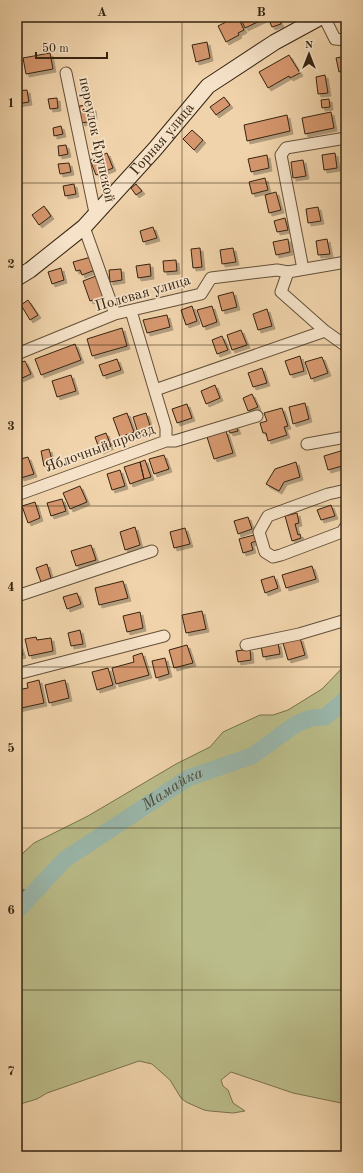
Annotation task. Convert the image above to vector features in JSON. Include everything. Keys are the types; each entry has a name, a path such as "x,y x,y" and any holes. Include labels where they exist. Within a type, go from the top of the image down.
{"street":[{"name":"Горная улица","path":"17,278 30,270 84,227 155,149 208,86 275,42 321,17"},
{"path":"324,17 335,40 346,40"},
{"name":"переулок Крупской","path":"66,73 96,213"},
{"path":"303,269 281,155 286,148 346,138"},
{"path":"84,227 115,314"},
{"name":"Полевая улица","path":"17,354 115,314 202,294 211,278 277,270 288,272 346,262"},
{"path":"288,272 281,292 325,331 346,346"},
{"name":"Яблочный проезд","path":"17,495 166,441 166,428 131,311"},
{"path":"155,390 325,331"},
{"path":"166,441 175,441 257,416"},
{"path":"308,444 346,437"},
{"path":"346,490 328,494 268,516 259,532 265,552 272,557 342,532 346,526"},
{"path":"17,596 152,551"},
{"path":"246,645 299,634 346,620"},
{"path":"17,674 164,636"}],"green space":[{"path":"346,664 346,1104 293,1093 231,1072 221,1080 223,1086 228,1090 233,1103 245,1111 233,1113 204,1110 186,1102 181,1098 170,1080 152,1064 139,1061 17,1105 17,861 34,843 88,816 176,764 210,747 223,732 260,715 273,715 288,710 322,689"}],"building":[{"path":"223,17 238,17 244,30 238,33 239,35 226,42 218,26 226,22"},
{"path":"240,17 263,17 264,19 245,28"},
{"path":"278,17 281,24 272,27 268,18"},
{"path":"207,42 210,58 196,62 192,45"},
{"path":"50,53 53,69 26,74 23,58"},
{"path":"289,55 300,73 290,78 289,76 268,88 259,72"},
{"path":"346,56 346,70 339,72 336,58"},
{"path":"325,75 328,93 318,94 316,77"},
{"path":"27,90 29,102 17,104 17,91"},
{"path":"224,97 230,105 216,115 210,107"},
{"path":"57,98 58,108 50,109 48,99"},
{"path":"329,99 330,107 322,108 321,100"},
{"path":"89,105 89,108 93,108 94,116 90,117 91,121 82,123 79,106"},
{"path":"331,112 334,128 305,134 302,118"},
{"path":"287,115 290,131 247,141 244,125"},
{"path":"343,122 346,122 346,133 345,133"},
{"path":"61,126 63,134 54,136 53,128"},
{"path":"192,130 203,140 194,150 183,139"},
{"path":"66,145 68,154 59,156 58,146"},
{"path":"107,153 113,168 96,175 90,160"},
{"path":"335,153 337,168 324,170 322,155"},
{"path":"267,155 269,168 251,172 248,159"},
{"path":"303,160 306,176 293,178 291,162"},
{"path":"69,163 71,172 60,174 58,164"},
{"path":"265,178 268,190 252,194 249,182"},
{"path":"74,184 76,194 65,196 63,186"},
{"path":"136,184 142,191 136,195 131,188"},
{"path":"276,192 281,210 269,213 265,195"},
{"path":"44,206 51,216 39,225 32,215"},
{"path":"318,207 321,221 308,223 306,209"},
{"path":"285,218 288,230 277,232 274,221"},
{"path":"153,227 157,238 143,242 140,231"},
{"path":"346,228 346,239 344,239 342,229"},
{"path":"288,239 290,252 276,255 273,242"},
{"path":"327,239 330,254 318,255 316,241"},
{"path":"200,248 202,267 193,268 191,249"},
{"path":"233,248 236,262 222,264 220,250"},
{"path":"91,257 95,270 82,275 80,270 76,271 73,262"},
{"path":"176,260 177,271 164,272 163,261"},
{"path":"150,264 151,276 138,278 136,266"},
{"path":"61,268 64,280 52,284 48,272"},
{"path":"121,269 122,280 110,282 109,270"},
{"path":"96,276 104,297 90,301 83,281"},
{"path":"233,292 237,307 222,311 218,296"},
{"path":"28,300 38,315 30,320 21,305"},
{"path":"192,306 197,321 186,325 181,310"},
{"path":"212,306 217,322 203,327 197,310"},
{"path":"267,309 272,326 258,330 253,314"},
{"path":"167,315 170,327 147,333 143,320"},
{"path":"122,328 127,346 92,356 87,339"},
{"path":"241,330 247,345 232,350 227,335"},
{"path":"222,336 228,350 217,354 212,340"},
{"path":"75,344 81,360 41,375 35,359"},
{"path":"300,356 304,371 290,375 285,361"},
{"path":"322,357 328,373 311,379 305,362"},
{"path":"117,359 121,370 103,376 99,365"},
{"path":"25,361 31,374 20,379 17,372 17,364"},
{"path":"262,368 267,383 253,387 248,373"},
{"path":"71,375 76,391 57,397 52,381"},
{"path":"215,385 220,398 206,404 201,391"},
{"path":"252,394 258,407 248,411 243,398"},
{"path":"305,403 309,419 293,424 289,407"},
{"path":"187,404 192,418 177,423 172,409"},
{"path":"282,408 288,426 284,427 287,435 268,441 266,433 263,433 260,423 267,421 264,413"},
{"path":"127,413 134,432 120,437 113,418"},
{"path":"146,413 151,429 138,433 133,417"},
{"path":"236,426 238,431 230,433 228,429"},
{"path":"226,431 233,453 214,459 207,437"},
{"path":"106,433 111,446 100,451 95,437"},
{"path":"49,449 53,464 44,466 41,451"},
{"path":"344,450 346,451 346,468 342,466 328,470 324,456"},
{"path":"164,455 169,469 154,474 149,459"},
{"path":"28,457 34,474 21,478 17,460"},
{"path":"145,460 151,477 144,479 140,462"},
{"path":"140,462 144,479 130,484 124,467"},
{"path":"296,462 300,477 284,482 279,491 266,484 275,469"},
{"path":"120,470 125,486 112,490 107,474"},
{"path":"80,486 87,502 70,509 63,493"},
{"path":"62,499 66,511 51,516 47,503"},
{"path":"35,502 40,518 28,523 22,506"},
{"path":"331,505 335,516 321,520 317,510"},
{"path":"297,513 299,523 295,524 298,535 300,534 301,538 292,541 285,516"},
{"path":"248,517 252,529 238,534 234,521"},
{"path":"135,527 140,545 125,550 120,532"},
{"path":"185,528 190,544 174,548 170,532"},
{"path":"254,535 256,541 251,543 253,550 243,553 239,539"},
{"path":"91,545 96,560 76,566 71,551"},
{"path":"346,554 346,566 344,567 341,556"},
{"path":"47,564 51,578 41,582 36,568"},
{"path":"312,566 316,579 286,588 282,575"},
{"path":"274,576 278,588 265,593 261,580"},
{"path":"123,581 128,598 99,605 95,588"},
{"path":"77,593 81,604 67,609 63,597"},
{"path":"202,611 206,629 186,633 182,615"},
{"path":"140,612 143,628 127,632 123,616"},
{"path":"80,630 83,644 71,646 68,633"},
{"path":"36,637 37,640 51,638 53,651 29,656 25,639"},
{"path":"300,638 305,655 288,660 283,643"},
{"path":"17,640 23,655 17,657"},
{"path":"278,643 280,654 263,657 261,646"},
{"path":"187,645 193,663 174,668 169,650"},
{"path":"250,649 251,660 238,662 236,651"},
{"path":"142,653 149,675 116,684 112,668 134,662 133,656"},
{"path":"165,658 169,674 156,678 152,661"},
{"path":"108,668 113,685 97,690 92,672"},
{"path":"39,680 44,703 17,709 17,690 28,688 27,683"},
{"path":"65,680 69,698 49,703 45,685"}],"waterway":[{"name":"Мамайка","path":"17,911 64,860 188,778 252,756 296,724 311,718 325,717 346,699"},
{"path":"17,888 32,894"}]}
